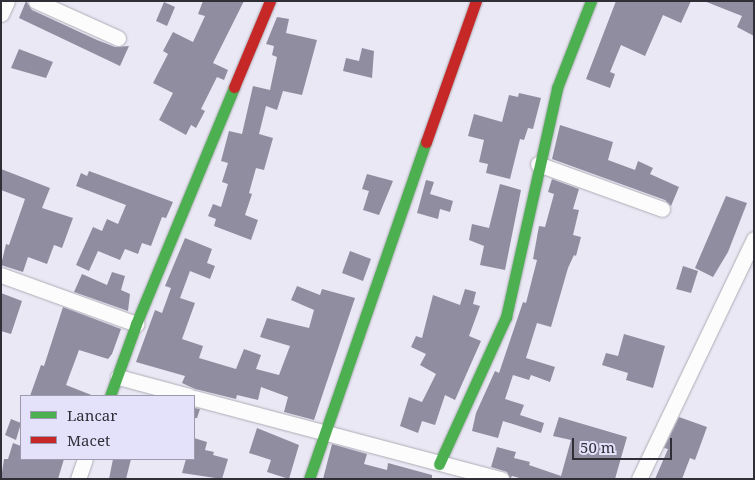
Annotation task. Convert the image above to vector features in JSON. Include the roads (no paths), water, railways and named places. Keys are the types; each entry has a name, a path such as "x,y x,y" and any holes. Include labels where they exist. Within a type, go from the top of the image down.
{"street":[{"path":"1,14 8,1"},
{"path":"36,1 118,38"},
{"path":"110,395 136,324 270,1"},
{"path":"309,479 323,432 476,1"},
{"path":"439,464 506,317 519,265 538,164 557,88 591,1"},
{"path":"538,164 662,209"},
{"path":"639,479 754,239"},
{"path":"1,275 136,324"},
{"path":"118,377 185,395"},
{"path":"195,398 501,479"},
{"path":"78,479 85,460"}]}
